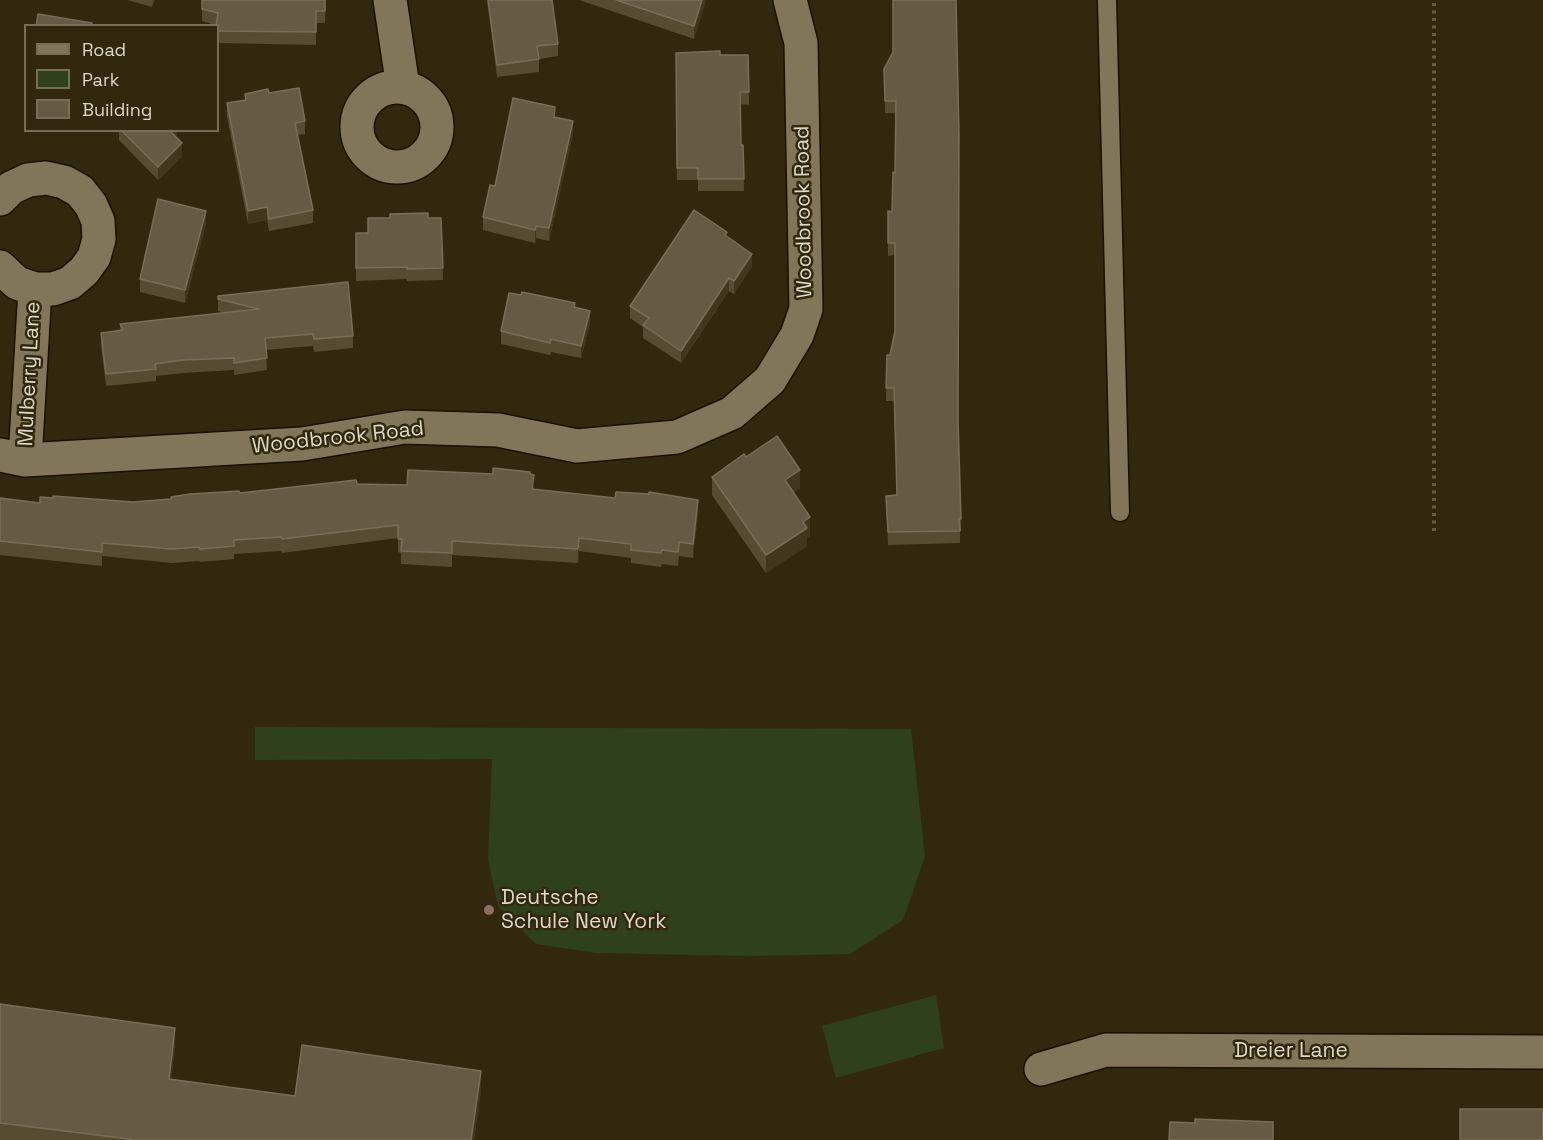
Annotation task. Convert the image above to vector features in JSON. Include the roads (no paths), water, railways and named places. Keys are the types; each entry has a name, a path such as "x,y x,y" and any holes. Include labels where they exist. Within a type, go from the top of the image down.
{"street":[{"path":"390,0 403,87"},
{"name":"Woodbrook Road","path":"13,457 302,444 405,427 498,430 578,446 677,437 732,413 770,380 797,335 806,309 801,43 790,0"},
{"name":"Mulberry Lane","path":"0,199 11,188 28,180 46,178 64,182 80,191 91,205 98,221 99,239 94,257 84,271 70,282 53,288 35,289 17,283 0,267"},
{"name":"Mulberry Lane","path":"13,457 35,289"},
{"name":"Dreier Lane","path":"1041,1069 1106,1050 1543,1052"}],"lane":[{"path":"1107,0 1120,512"}],"place":[{"name":"Deutsche Schule New York","path":"489,910"}]}
